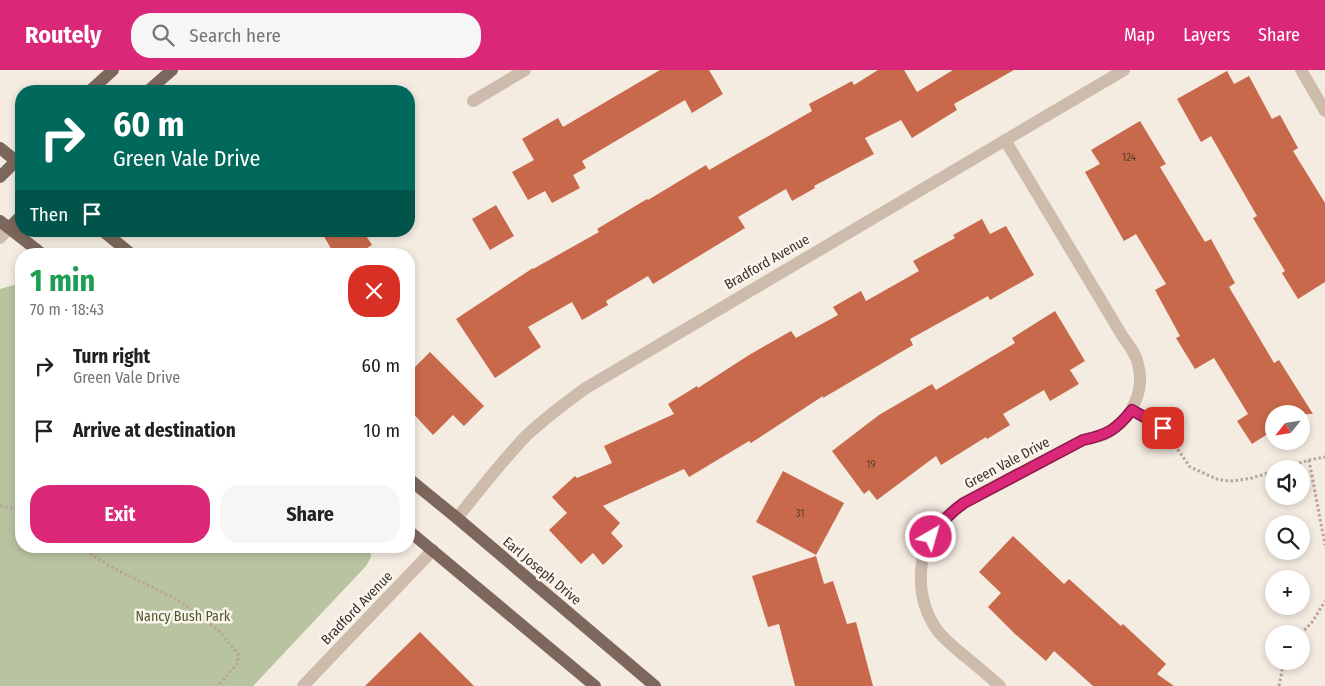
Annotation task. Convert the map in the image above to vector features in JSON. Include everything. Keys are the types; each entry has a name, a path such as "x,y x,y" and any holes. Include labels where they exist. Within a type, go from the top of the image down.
{"main road":[{"path":"96,85 112,70"},
{"path":"155,85 172,70"},
{"path":"0,148 15,158"},
{"path":"0,177 15,165"},
{"path":"5,225 15,233"},
{"path":"20,237 34,248"},
{"path":"111,237 124,248"},
{"name":"Earl Joseph Drive","path":"415,484 655,686"},
{"path":"415,536 594,686"}],"street":[{"path":"473,101 525,70"},
{"name":"Bradford Avenue","path":"457,518 527,436 555,411 586,388 1124,70"},
{"path":"1301,70 1325,111"},
{"name":"Green Vale Drive","path":"1000,686 948,642 937,630 929,616 923,600 921,567 931,537 951,512 964,503 1083,440 1111,431 1123,422 1132,410 1138,396 1140,380 1138,364 1132,350 1005,140"},
{"path":"0,238 5,225"},
{"path":"1132,410 1163,428"},
{"name":"Bradford Avenue","path":"303,686 433,550"}],"path":[{"path":"1163,428 1190,467 1219,480 1233,481 1265,474"},
{"path":"1309,460 1325,457"},
{"path":"1310,465 1325,545"},
{"path":"0,506 15,509"},
{"path":"89,553 115,569 174,598 206,620 222,634 238,654 238,663 218,686"},
{"path":"1309,625 1325,601"},
{"path":"1279,686 1282,670"}],"green space":[{"name":"Nancy Bush Park","path":"15,285 15,553 370,553 371,557 366,566 253,686 0,686 0,289"}],"building":[{"path":"660,70 709,70 723,94 692,113 685,100 582,161 586,168 573,175 580,188 552,203 545,191 528,200 512,172 534,160 522,139 558,118 563,127"},
{"path":"878,70 904,70 917,92 953,70 1014,70 954,104 957,110 912,138 901,120 865,138 874,154 814,186 815,188 792,201 786,189 738,217 745,228 653,284 648,276 606,301 608,305 582,320 572,302 528,327 541,347 495,378 456,319 533,268 599,232 597,229 647,199 706,165 709,170 812,111 809,104 852,81 854,85"},
{"path":"1227,71 1234,84 1249,76 1272,119 1280,115 1298,148 1293,151 1325,203 1325,282 1298,299 1282,273 1285,271 1253,218 1257,216 1211,136 1201,142 1177,99"},
{"path":"1140,121 1166,164 1160,167 1205,242 1211,239 1235,283 1229,287 1274,363 1279,360 1307,405 1265,405 1265,436 1252,444 1237,421 1248,414 1214,358 1195,369 1176,338 1180,336 1155,290 1166,284 1136,234 1124,241 1085,172 1100,164 1091,150"},
{"path":"496,205 514,236 490,250 472,219"},
{"path":"982,219 990,234 1006,226 1034,275 990,300 988,296 910,339 913,345 823,398 823,396 751,443 749,441 689,477 684,469 603,506 620,523 611,533 623,546 603,565 593,553 581,564 549,530 567,513 552,497 575,476 577,478 612,463 604,446 674,414 668,404 697,386 698,388 791,331 796,338 838,315 833,307 861,291 866,301 919,271 913,261 955,238 953,235"},
{"path":"324,237 367,237 372,245 367,248 331,248"},
{"path":"1055,311 1085,361 1070,370 1079,384 1050,401 1044,390 1003,414 1010,425 987,439 986,437 941,465 936,456 877,500 869,490 864,494 832,451 879,415 932,384 936,390 1015,343 1012,338"},
{"path":"430,352 484,406 464,426 453,415 433,435 415,416 415,367"},
{"path":"783,471 844,503 816,555 756,522"},
{"path":"1013,536 1064,584 1069,579 1121,626 1123,624 1166,664 1157,674 1174,686 1093,686 1054,651 1046,661 1015,634 988,607 1001,593 979,572"},
{"path":"816,556 824,584 833,581 847,624 856,622 873,686 795,686 779,624 768,627 752,576"},
{"path":"420,632 474,686 365,686"}],"route":[{"path":"931,537 951,512 964,503 1083,440 1111,431 1123,422 1132,410 1163,428"}]}
